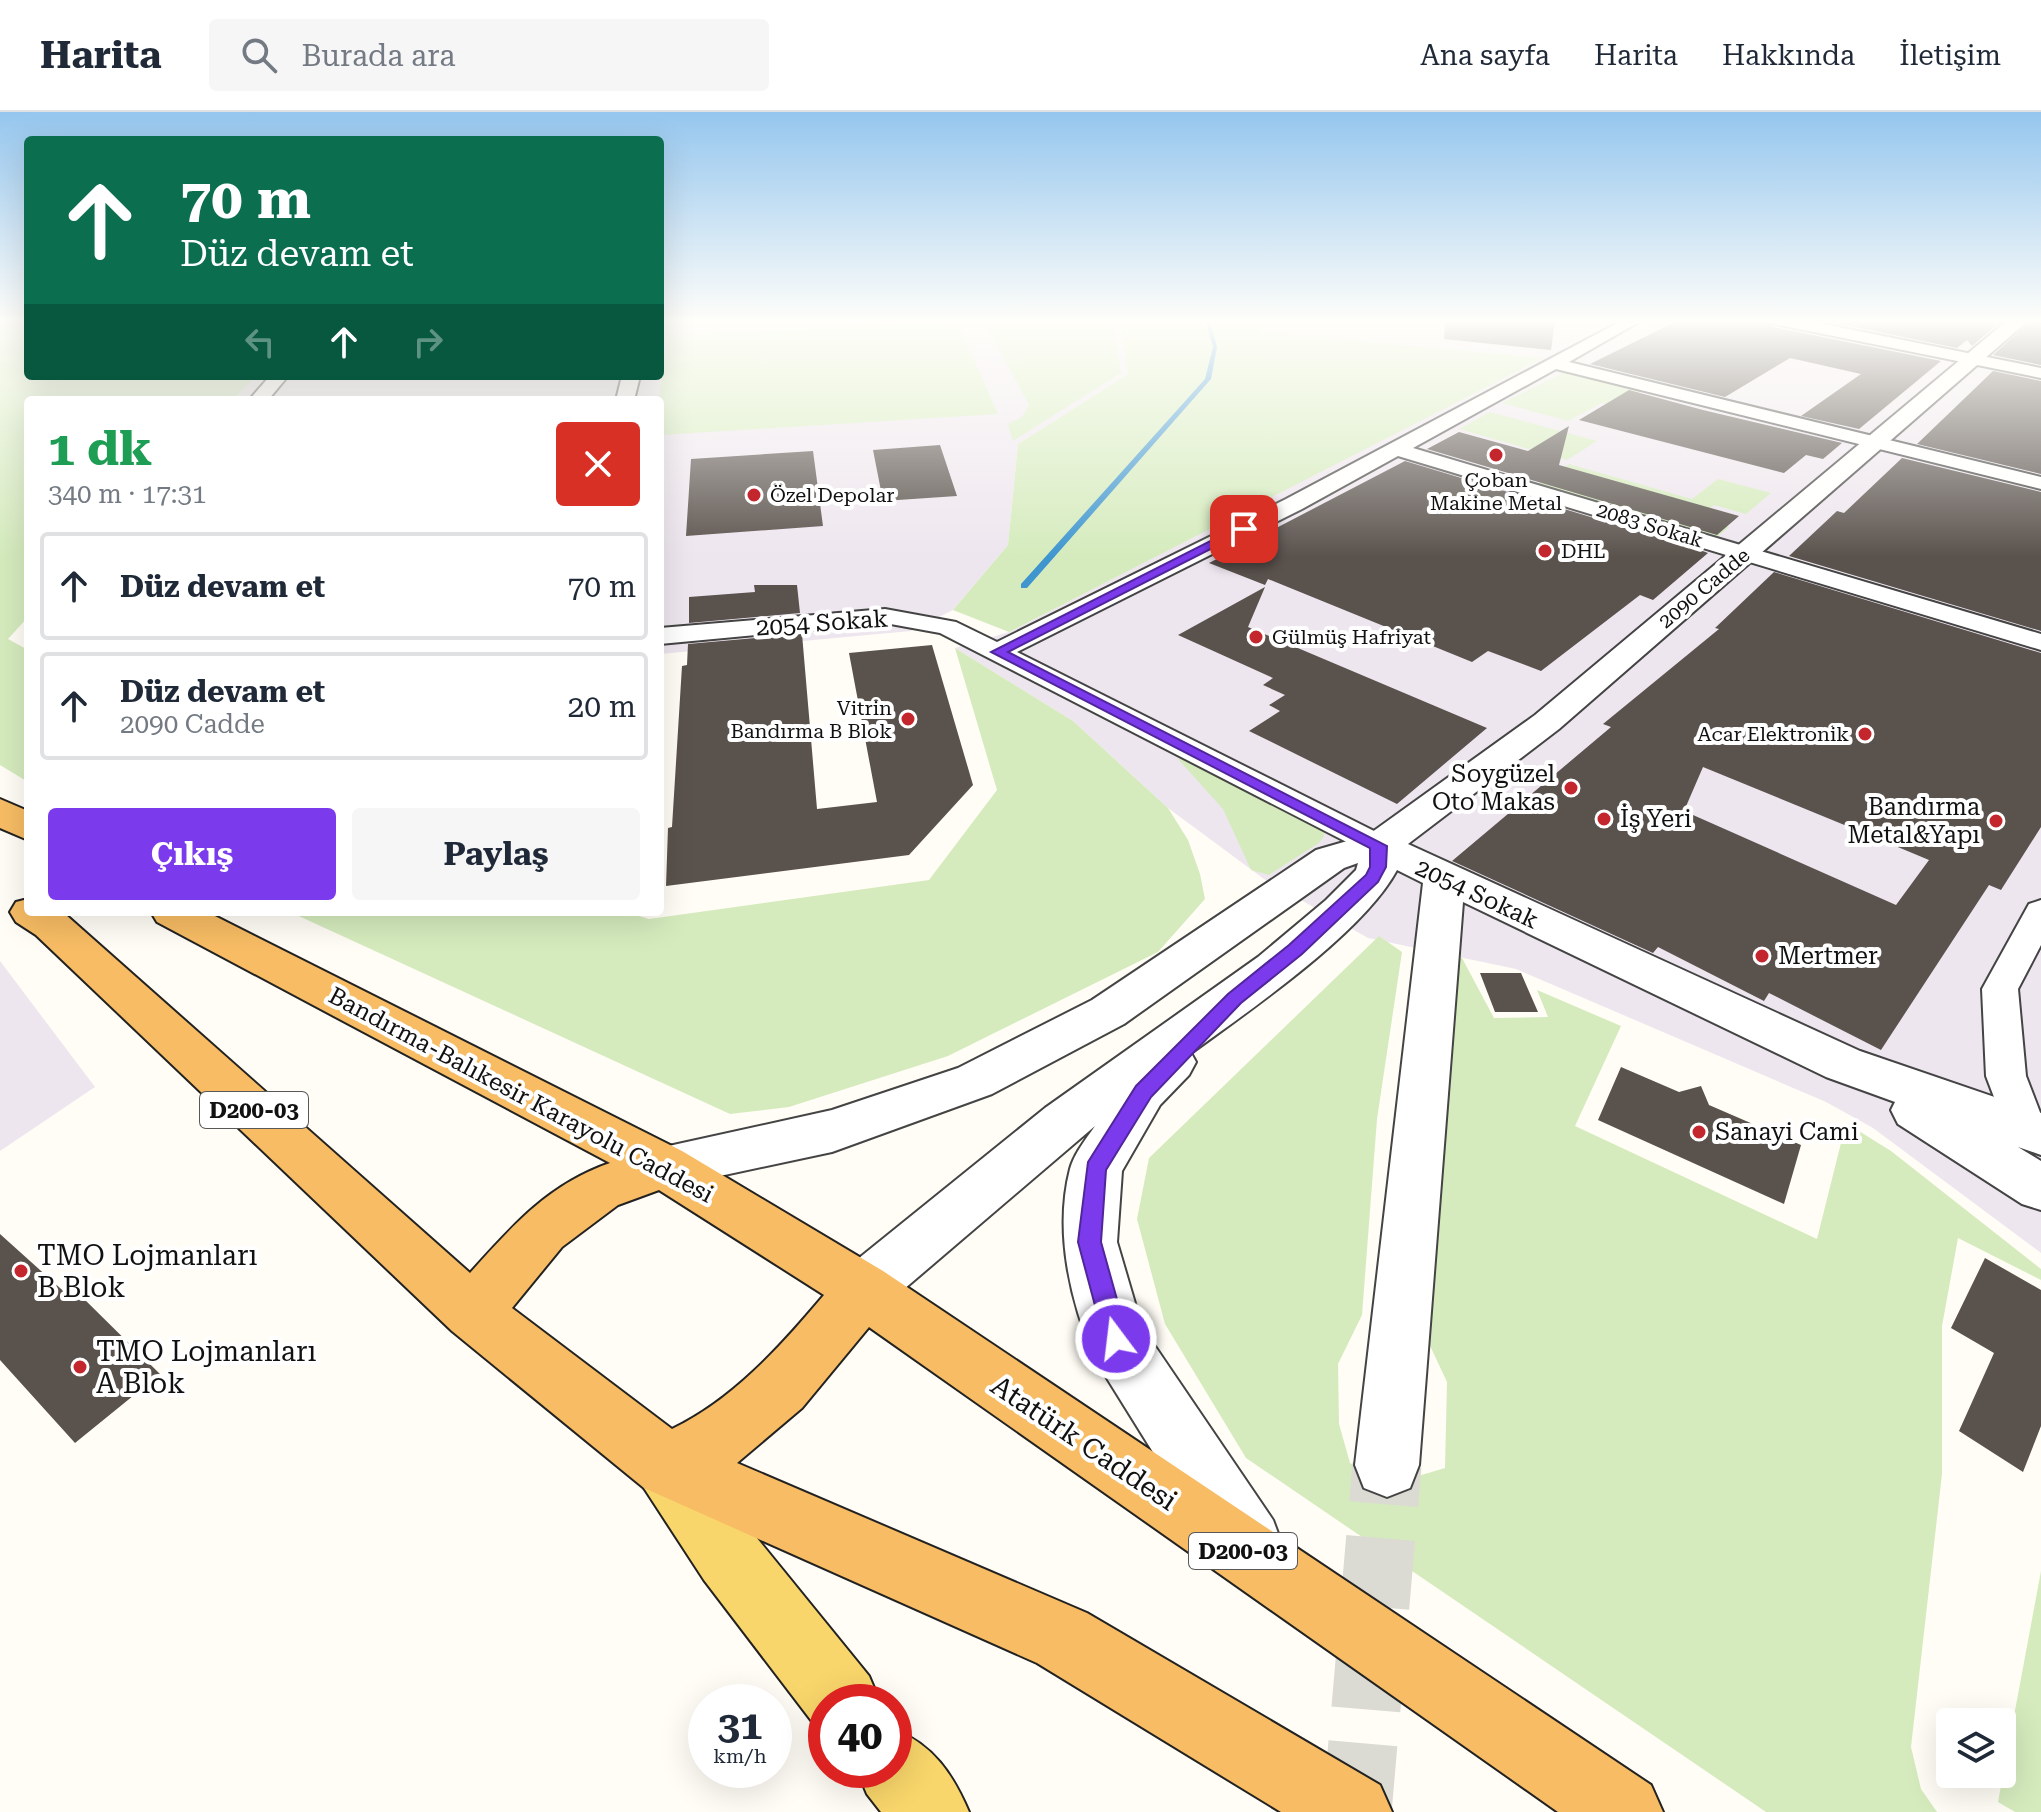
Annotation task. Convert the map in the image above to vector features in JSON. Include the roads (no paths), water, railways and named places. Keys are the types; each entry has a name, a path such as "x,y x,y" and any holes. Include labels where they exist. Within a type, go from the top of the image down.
{"highway":[{"path":"0,811 24,826"},
{"name":"D200-03","path":"0,891 24,907"},
{"name":"D200-03","path":"36,916 74,946 472,1312 667,1465 1062,1638 1353,1812"},
{"name":"Bandırma-Balıkesir Karayolu Caddesi","path":"180,916 664,1166 863,1289"},
{"path":"472,1312 543,1230 599,1189 664,1166"},
{"path":"667,1465 720,1438 771,1396 830,1334 863,1289"},
{"name":"Atatürk Caddesi","path":"863,1289 1624,1812"}],"main road":[{"path":"667,1465 728,1556 829,1684"},
{"path":"911,1788 930,1812"}],"street":[{"path":"998,652 1491,398"},
{"path":"1696,398 2041,483"},
{"name":"2090 Cadde","path":"664,1166 832,1131 975,1081 1108,1012 1330,859 1354,850 1379,846 1547,722 1928,398"},
{"name":"2083 Sokak","path":"1397,449 2041,642"},
{"name":"2054 Sokak","path":"664,636 885,616 947,627 1444,879 1843,1064 2036,1142"},
{"path":"863,1289 1091,1100 1234,999 1296,950 1372,878 1378,867 1379,846"},
{"path":"1387,1465 1444,879"},
{"path":"1239,924 1261,945 1278,950 1296,950"},
{"path":"2036,1142 2006,1076 2000,989 2038,930"},
{"path":"1234,999 1143,1091 1096,1168 1089,1242 1116,1339 1262,1563"},
{"name":"2054 Sokak","path":"1843,1064 2041,1188"}],"waterway":[{"path":"1024,586 1191,398"}],"tunnel":[{"path":"1357,1812 1387,1465"}],"place":[{"name":"Çoban Makine Metal","path":"1496,455"},
{"name":"Özel Depolar","path":"754,495"},
{"name":"DHL","path":"1545,551"},
{"name":"Gülmüş Hafriyat","path":"1256,637"},
{"name":"Vitrin Bandırma B Blok","path":"908,719"},
{"name":"Acar Elektronik","path":"1865,734"},
{"name":"Soygüzel Oto Makas","path":"1571,788"},
{"name":"İş Yeri","path":"1604,819"},
{"name":"Bandırma Metal&Yapı","path":"1996,821"},
{"name":"Mertmer","path":"1762,956"},
{"name":"Sanayi Cami","path":"1699,1132"},
{"name":"TMO Lojmanları B Blok","path":"21,1271"},
{"name":"TMO Lojmanları A Blok","path":"80,1367"}]}
